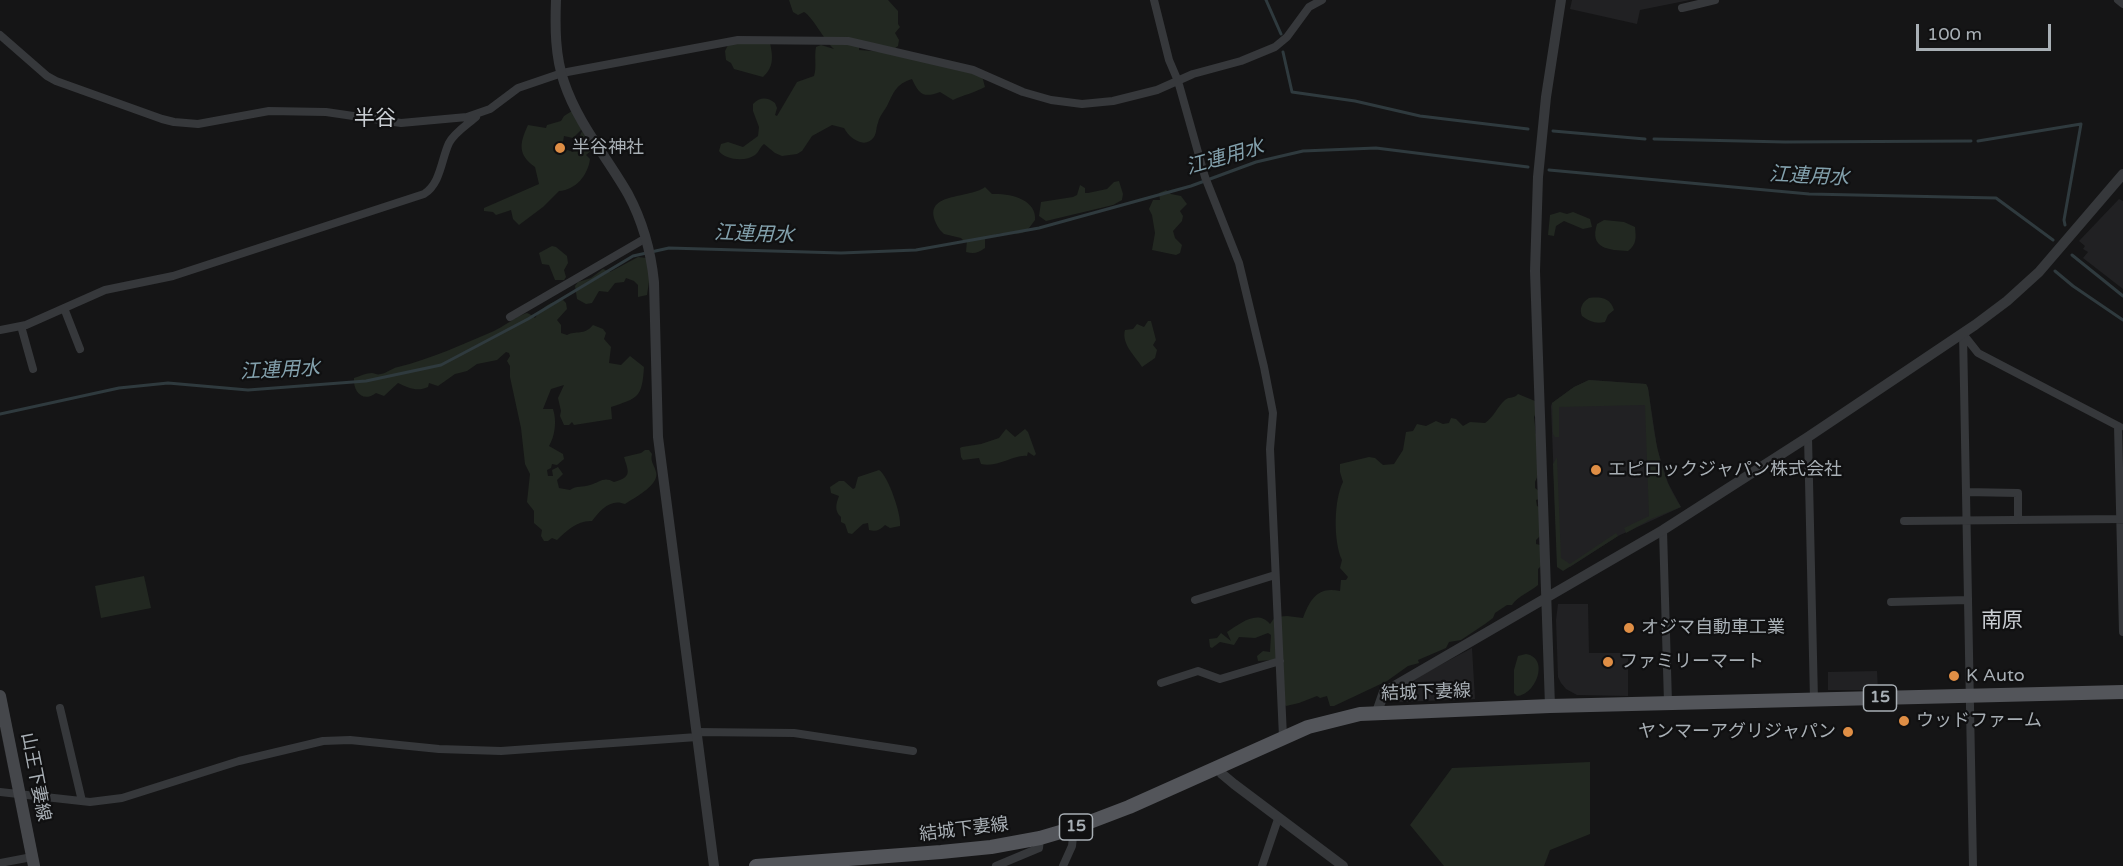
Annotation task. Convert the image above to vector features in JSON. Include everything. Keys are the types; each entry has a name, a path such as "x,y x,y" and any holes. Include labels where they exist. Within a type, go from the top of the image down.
{"main road":[{"name":"結城下妻線","path":"756,866 941,852 991,847 1040,838 1129,807 1283,737 1327,722 1377,712 2123,692"},
{"name":"山王下妻線","path":"0,696 33,862"}],"street":[{"path":"556,0 556,32 562,73 568,92 586,129 628,195 647,240 651,258 654,282 658,437 714,866"},
{"path":"1154,0 1169,60 1178,81 1207,181 1239,263 1273,413 1270,449 1283,737"},
{"path":"0,330 21,326 105,290 173,276 424,194 432,188 436,180 451,140 478,115 518,88 562,73 738,40 848,41 973,70 1023,92 1051,100 1082,104 1113,101 1157,90 1193,74 1241,61 1275,47 1287,37 1309,7 1322,0"},
{"path":"1550,706 1536,344 1537,205 1546,97 1561,0"},
{"path":"1683,8 1715,0"},
{"path":"2118,0 2123,4"},
{"path":"0,35 47,76 174,122 208,123 269,111 326,112 401,123 478,115"},
{"path":"1377,712 1384,692 1663,530 1808,437 1963,333 2007,301 2039,272 2123,174"},
{"path":"510,317 647,240"},
{"path":"64,308 80,349"},
{"path":"21,326 33,369"},
{"path":"1963,333 1978,353 2120,427 2123,632"},
{"path":"1963,333 1973,866"},
{"path":"1808,437 1814,700"},
{"path":"1966,492 2018,493 2018,520"},
{"path":"1904,521 2121,519"},
{"path":"1663,530 1668,703"},
{"path":"1195,600 1275,575"},
{"path":"1891,602 1967,600"},
{"path":"1161,683 1198,671 1220,680 1280,661"},
{"path":"60,708 82,801"},
{"path":"0,792 90,802 122,798 239,761 322,741 350,740 439,749 501,751 697,735 794,733 913,751"},
{"path":"1218,767 1222,774 1278,819 1343,866"},
{"path":"1262,866 1278,819"},
{"path":"1063,866 1072,846 1074,828"},
{"path":"996,866 1038,848 1040,838"},
{"path":"0,864 33,862"}],"shaded area":[{"path":"789,0 888,0 898,11 900,27 895,33 899,40 898,46 894,49 859,46 859,50 898,53 982,76 985,87 953,100 940,92 930,95 923,94 917,89 912,79 902,83 896,89 870,141 862,143 853,139 844,128 832,125 812,136 802,151 797,154 782,156 764,144 751,157 741,159 726,156 719,151 721,144 728,142 743,147 758,136 759,127 753,104 761,99 772,101 777,108 775,115 777,116 797,82 814,76 816,47 821,45 834,49 807,14 804,12 798,15 793,12"},
{"path":"1572,0 1690,0 1640,10 1637,24 1570,9"},
{"path":"770,43 772,61 763,77 734,69 726,60 725,51 728,45"},
{"path":"572,111 582,129 573,138 564,136 562,148 573,152 582,131 590,141 592,150 586,155 590,159 589,165 580,181 571,188 559,191 543,207 519,225 513,219 511,210 496,215 493,212 484,211 484,208 539,184 535,167 525,158 522,149 528,125 546,128 547,125 561,121"},
{"path":"1119,181 1123,194 1122,200 1113,205 1046,221 1039,216 1041,202 1073,197 1077,195 1080,185 1085,188 1085,193 1088,193 1107,189 1114,182"},
{"path":"985,187 992,194 1014,196 1027,202 1032,207 1035,220 1022,233 995,235 985,239 983,250 976,253 966,252 967,240 944,234 934,217 934,209 947,199"},
{"path":"1166,190 1171,194 1181,196 1187,204 1180,211 1183,216 1182,221 1173,231 1175,238 1182,245 1180,253 1176,255 1152,250 1155,233 1149,209 1153,200 1160,200 1159,193"},
{"path":"2119,199 2123,201 2123,289 2083,258 2088,252 2083,249 2085,246 2079,241"},
{"path":"1560,212 1567,214 1573,212 1590,219 1592,227 1583,229 1564,221 1556,226 1554,236 1548,235 1550,215"},
{"path":"1604,220 1624,222 1635,227 1635,240 1628,251 1608,249 1598,243 1595,232 1597,224"},
{"path":"552,246 567,256 568,263 564,270 566,277 564,280 555,280 549,265 542,264 539,253"},
{"path":"638,257 647,258 651,269 647,295 638,297 638,285 626,278 624,282 615,283 608,292 599,291 592,303 586,304 577,299 575,286 578,282 591,278 603,269 610,272"},
{"path":"1589,298 1604,299 1610,302 1614,310 1605,322 1593,322 1582,316 1582,306"},
{"path":"563,300 567,309 557,320 561,325 561,333 567,335 583,332 593,325 603,329 606,333 604,339 611,347 609,363 621,365 630,356 644,367 640,391 633,399 611,407 612,419 574,425 572,422 564,425 560,416 558,398 564,385 551,389 543,409 553,409 555,418 553,438 549,446 563,454 564,459 557,465 552,464 547,470 548,476 553,476 552,470 558,467 563,474 557,480 559,488 570,490 605,480 614,482 627,476 628,470 624,457 649,450 652,454 656,477 646,490 625,504 611,504 602,509 592,521 577,524 557,540 552,538 544,541 541,536 542,530 534,523 534,511 527,502 530,474 525,464 521,428 510,377 510,366 507,361 509,353 506,352 497,360 477,364 467,371 455,374 438,386 429,383 428,387 417,389 398,383 384,396 376,393 367,397 363,396 355,388 354,378 370,373 383,373 435,356 494,331 524,314 528,313 535,318 547,305"},
{"path":"1148,321 1151,321 1156,340 1153,345 1157,350 1155,358 1142,367 1127,345 1124,335 1125,330 1133,329 1137,324 1144,327"},
{"path":"1589,380 1646,384 1657,448 1668,483 1681,507 1618,536 1570,567 1557,559 1551,406 1574,387"},
{"path":"1589,380 1646,384 1662,465 1673,494 1681,507 1651,519 1626,533 1624,528 1649,516 1645,405 1559,407 1559,437 1555,437 1552,403 1574,387"},
{"path":"1518,394 1535,401 1534,417 1540,470 1535,488 1539,491 1537,506 1541,508 1540,536 1536,540 1536,544 1540,545 1541,566 1538,569 1538,585 1512,605 1507,605 1495,613 1493,618 1461,640 1449,642 1446,648 1418,660 1419,663 1408,666 1387,681 1334,706 1330,706 1327,696 1320,698 1317,696 1286,706 1280,700 1279,671 1272,660 1258,661 1257,656 1263,651 1270,652 1271,635 1268,633 1255,638 1239,637 1234,645 1220,642 1210,647 1209,639 1217,638 1221,633 1231,641 1227,632 1248,619 1260,618 1270,624 1275,617 1303,618 1308,605 1315,596 1326,591 1340,591 1341,580 1346,580 1348,577 1340,568 1342,560 1336,531 1336,509 1343,482 1340,464 1369,457 1375,458 1383,465 1394,464 1403,450 1406,432 1413,431 1417,424 1426,426 1436,421 1443,424 1449,423 1451,418 1456,419 1463,426 1470,422 1485,423 1505,400"},
{"path":"1006,429 1015,437 1025,429 1036,454 1034,456 1028,452 1027,456 988,465 981,464 979,458 963,460 960,448 999,438"},
{"path":"1557,457 1561,558 1570,564 1616,533 1618,536 1563,571 1557,567 1553,464"},
{"path":"879,470 883,473 894,496 900,526 890,528 885,525 878,530 871,531 868,523 863,524 852,534 848,533 836,510 839,496 831,493 830,487 839,481 844,481 853,489 858,477"},
{"path":"144,576 151,608 101,618 95,586"},
{"path":"1558,604 1588,604 1589,653 1628,653 1628,696 1577,695 1561,683 1558,677 1556,620"},
{"path":"1472,648 1475,699 1398,702 1390,699 1395,689"},
{"path":"1526,654 1537,662 1538,676 1530,690 1517,696 1514,693 1514,670 1518,656"},
{"path":"1877,671 1878,690 1828,690 1828,672"},
{"path":"1590,762 1590,834 1550,850 1544,866 1444,866 1410,825 1452,768"}],"waterway":[{"path":"1266,0 1281,34"},
{"path":"1283,52 1292,92 1355,101 1420,116 1528,129"},
{"path":"1978,141 2081,124 2065,225"},
{"path":"1553,131 1645,139"},
{"path":"1654,139 1785,142 1971,141"},
{"name":"江連用水","path":"0,414 119,388 168,383 248,390 366,381 441,365 528,319 633,256 669,248 841,253 916,250 1039,228 1191,186 1256,162 1303,151 1376,148 1528,167"},
{"name":"江連用水","path":"1549,170 1809,194 1996,198 2053,240"},
{"name":"江連用水","path":"2072,255 2123,296"},
{"path":"2055,271 2123,320"}],"place":[{"name":"半谷神社","path":"560,148"},
{"name":"エピロックジャパン株式会社","path":"1596,470"},
{"name":"オジマ自動車工業","path":"1629,628"},
{"name":"ファミリーマート","path":"1608,662"},
{"name":"K Auto","path":"1954,676"},
{"name":"ウッドファーム","path":"1904,721"},
{"name":"ヤンマーアグリジャパン","path":"1848,732"}],"district":[{"name":"半谷","path":"375,119"},
{"name":"南原","path":"2002,621"}]}
